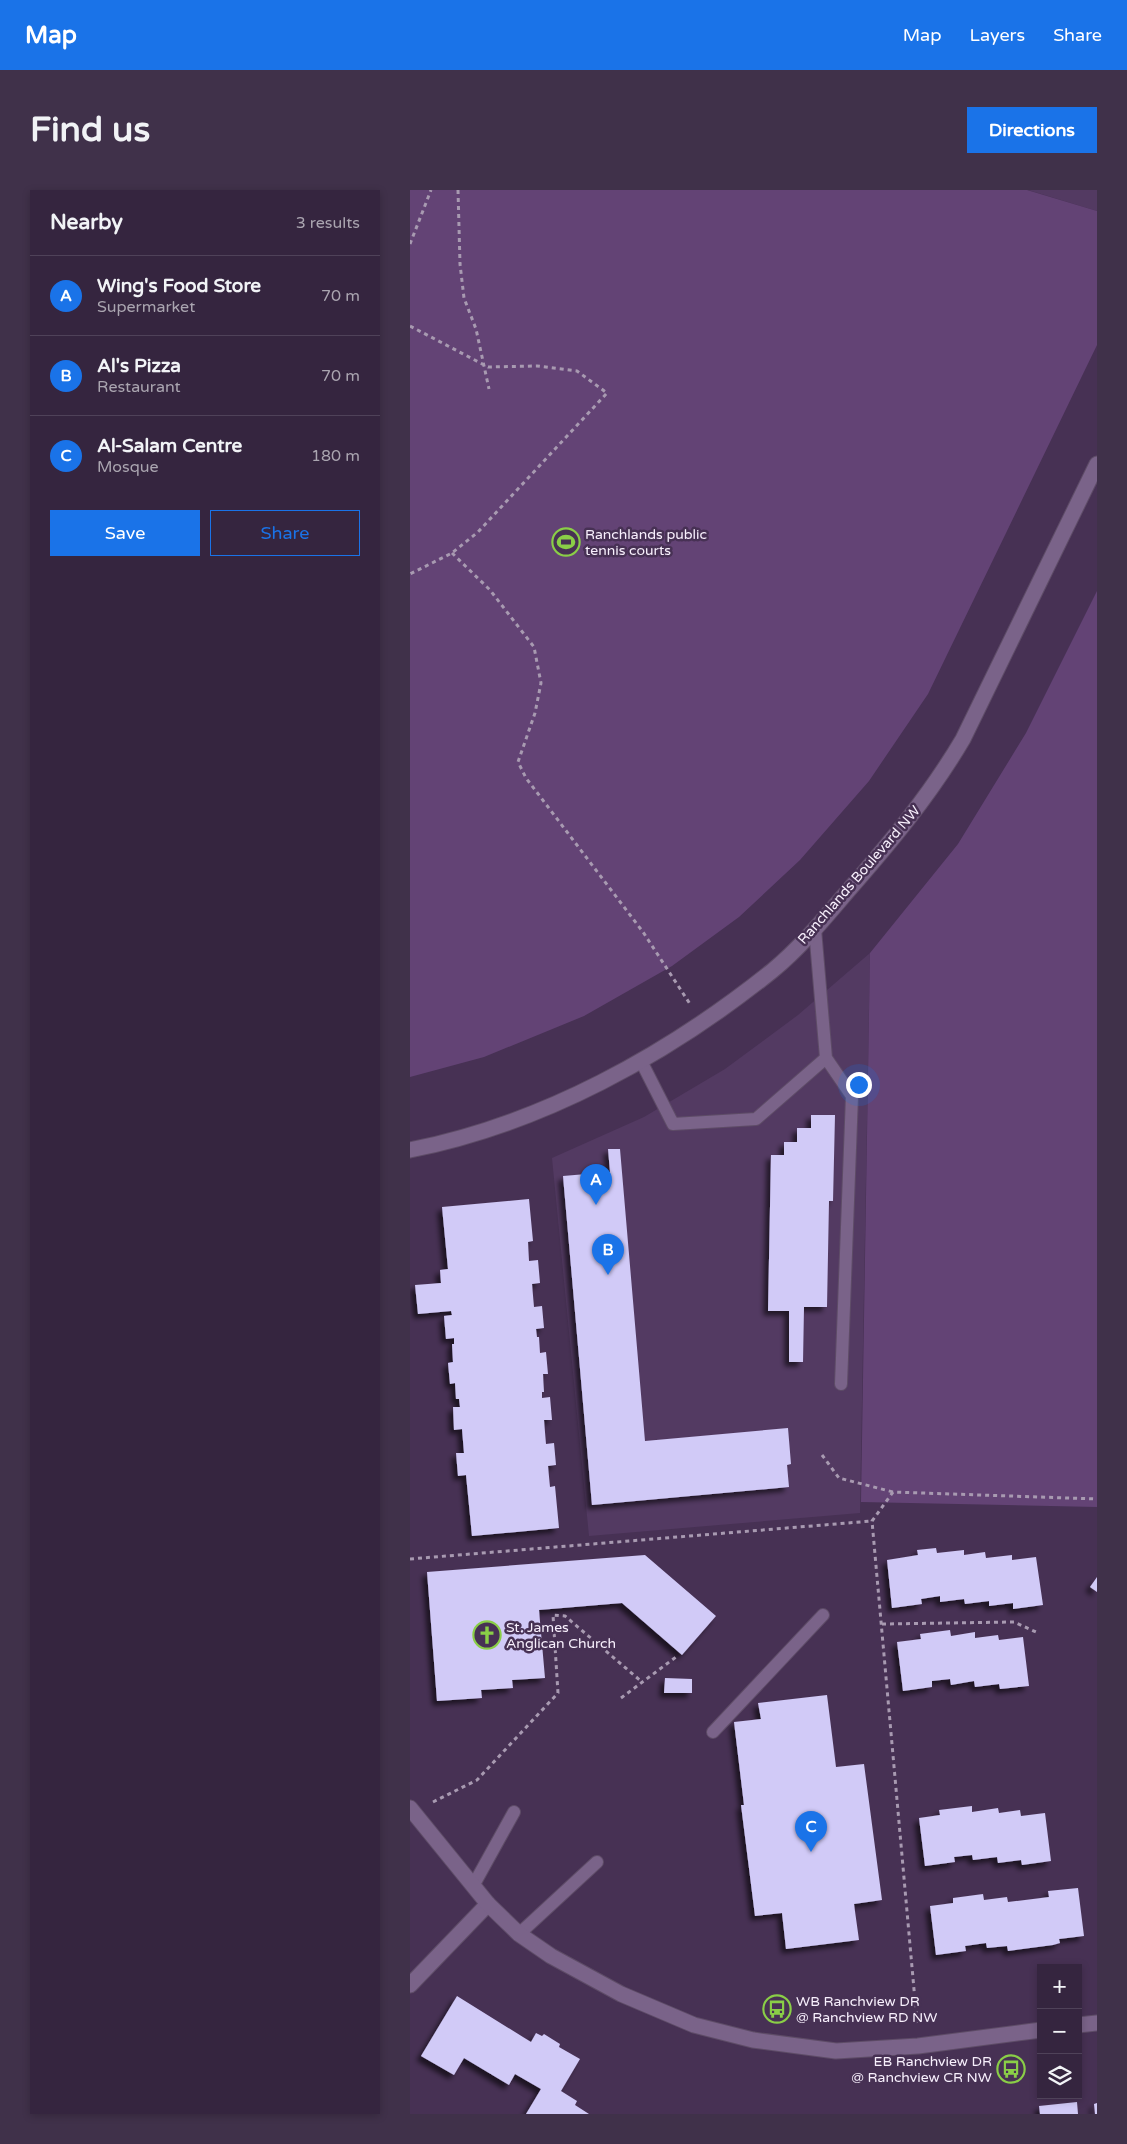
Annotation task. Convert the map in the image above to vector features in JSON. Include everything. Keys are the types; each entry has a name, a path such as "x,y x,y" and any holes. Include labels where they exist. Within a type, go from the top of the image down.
{"street":[{"name":"Ranchlands Boulevard NW","path":"410,1150 451,1142 542,1110 641,1061 701,1022 773,970 815,929 898,834 938,781 964,739 1097,464"},
{"path":"411,1810 488,1904 519,1934 551,1956 620,1994 694,2025 753,2040 836,2051 918,2046 1037,2031"},
{"path":"410,1985 488,1904"},
{"path":"1082,2025 1097,2023"}],"lane":[{"path":"815,929 826,1058 852,1096 841,1384"},
{"path":"641,1061 673,1124 756,1119 826,1058"},
{"path":"713,1732 823,1615"},
{"path":"473,1886 514,1812"},
{"path":"519,1934 597,1862"}],"path":[{"path":"410,244 431,190"},
{"path":"458,190 460,264 464,298 485,365 489,389"},
{"path":"410,326 485,365 536,366 577,371 607,394 576,424 525,483 478,532 452,553 410,574"},
{"path":"452,553 490,590 534,647 541,683 518,762 526,778 643,932 701,1022"},
{"path":"822,1455 839,1478 893,1492 1097,1499"},
{"path":"893,1492 872,1521 918,2046"},
{"path":"410,1559 872,1521"},
{"path":"411,1810 477,1780 558,1693 553,1615 565,1616 642,1682"},
{"path":"881,1624 1014,1622 1036,1632"},
{"path":"621,1698 676,1657"}],"shaded area":[{"path":"410,190 1027,190 1097,211 1097,345 928,694 869,781 800,860 739,917 672,966 584,1016 484,1057 410,1077"},
{"path":"1028,190 1097,190 1097,211"},
{"path":"1097,591 1097,1507 861,1502 870,953 958,844 1026,733"},
{"path":"870,953 860,1513 589,1536 552,1158 644,1117 725,1069 798,1015"}],"building":[{"path":"811,1115 835,1115 833,1201 829,1201 827,1307 804,1307 803,1362 789,1362 789,1311 768,1311 771,1155 784,1155 784,1142 797,1142 797,1128 811,1128"},
{"path":"608,1149 620,1149 645,1441 788,1428 791,1464 787,1465 789,1487 592,1505 563,1176 610,1172"},
{"path":"529,1199 533,1241 528,1242 529,1261 538,1260 540,1283 532,1284 534,1307 542,1306 544,1328 536,1329 537,1337 539,1337 540,1353 546,1352 548,1374 543,1374 544,1392 542,1392 542,1398 550,1397 552,1420 544,1420 546,1444 554,1443 556,1465 548,1466 550,1487 555,1486 559,1528 472,1536 466,1475 458,1476 456,1453 464,1453 462,1429 454,1430 453,1407 460,1407 459,1399 456,1399 455,1383 450,1384 448,1363 453,1362 452,1344 454,1344 454,1338 446,1339 444,1316 452,1315 451,1311 418,1314 415,1285 441,1283 440,1270 448,1269 442,1207"},
{"path":"936,1548 937,1553 964,1550 964,1555 985,1552 986,1558 1012,1555 1012,1560 1036,1557 1043,1605 1013,1609 1013,1603 989,1606 989,1601 965,1604 964,1599 940,1602 940,1596 921,1599 922,1604 892,1608 887,1560 918,1555 917,1550"},
{"name":"St. James Anglican Church","path":"645,1555 716,1616 682,1655 622,1603 539,1610 545,1678 512,1680 513,1688 481,1690 482,1698 437,1701 427,1572"},
{"path":"1097,1577 1097,1592 1090,1587"},
{"path":"950,1630 951,1636 975,1632 975,1638 998,1635 999,1640 1023,1637 1029,1686 1000,1689 999,1684 975,1687 974,1681 951,1685 950,1679 932,1681 932,1687 903,1691 897,1642 921,1639 920,1634"},
{"path":"665,1678 692,1679 692,1693 664,1693"},
{"path":"827,1695 836,1767 864,1764 882,1900 854,1904 859,1940 786,1949 782,1913 755,1916 741,1805 744,1805 734,1722 761,1719 758,1703"},
{"path":"972,1806 972,1812 998,1808 999,1813 1020,1810 1021,1816 1045,1813 1051,1861 1022,1865 1021,1860 998,1863 997,1857 973,1860 972,1855 954,1857 955,1862 925,1866 919,1818 940,1815 939,1810"},
{"path":"1078,1888 1084,1936 1059,1939 1060,1943 1053,1945 1008,1951 1007,1946 987,1948 986,1943 965,1946 966,1951 936,1955 930,1906 953,1903 953,1898 983,1894 984,1900 1007,1897 1008,1902 1049,1897 1048,1891"},
{"path":"457,1996 531,2042 536,2033 542,2036 544,2034 560,2044 559,2047 580,2059 561,2091 577,2101 575,2105 589,2114 526,2114 541,2089 515,2074 509,2085 464,2058 454,2075 421,2056"},
{"path":"1077,2102 1078,2114 1040,2114 1039,2106"},
{"path":"1097,2103 1097,2114 1095,2114 1094,2104"}],"place":[{"name":"Ranchlands public tennis courts","path":"566,542"},
{"name":"Wing's Food Store","path":"596,1205"},
{"name":"Al's Pizza","path":"608,1275"},
{"name":"St. James Anglican Church","path":"487,1635"},
{"name":"Al-Salam Centre","path":"811,1852"},
{"name":"WB Ranchview DR @ Ranchview RD NW","path":"777,2009"},
{"name":"EB Ranchview DR @ Ranchview CR NW","path":"1011,2069"}]}
